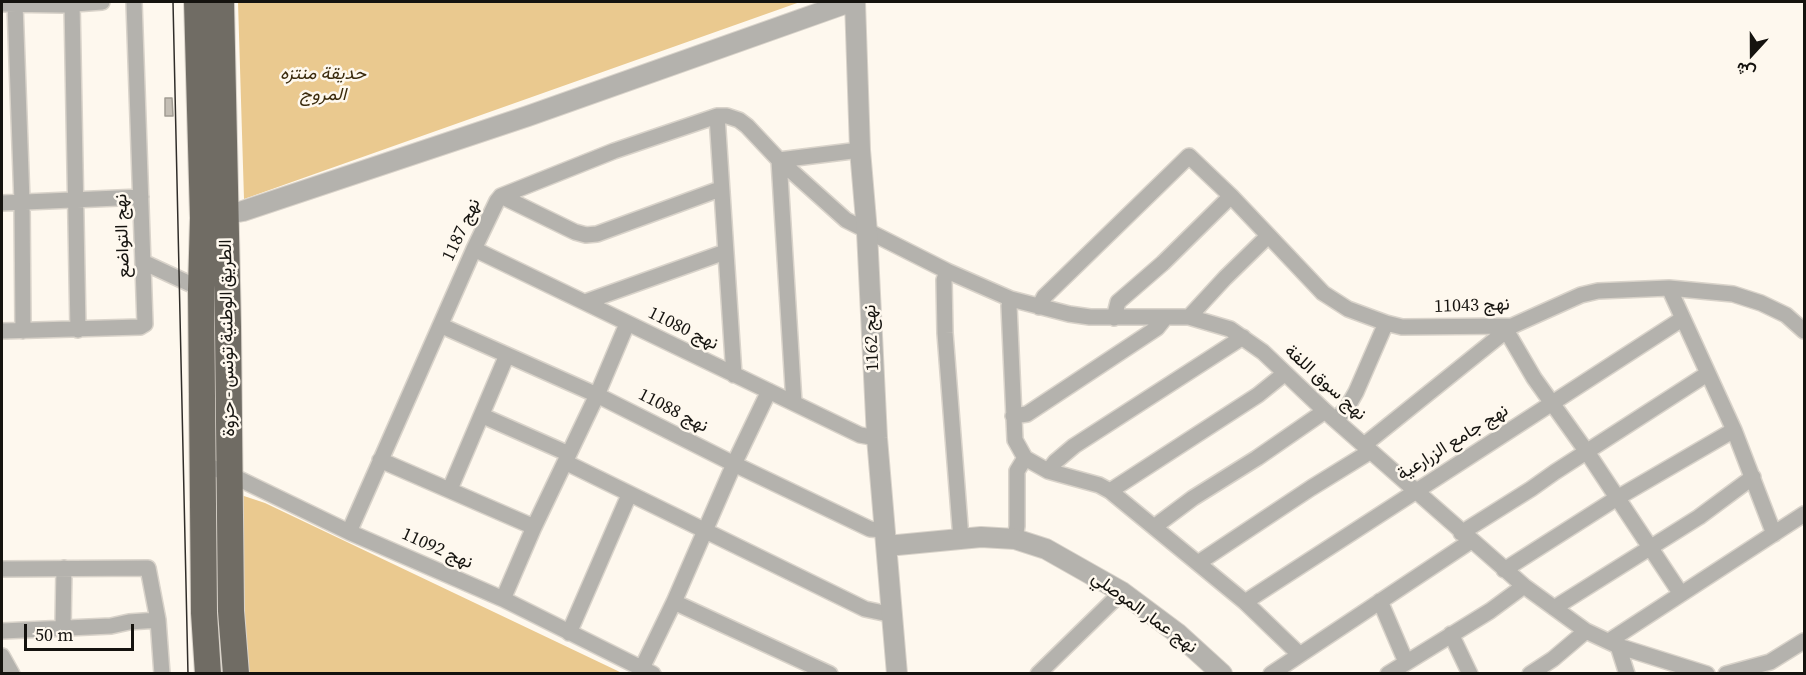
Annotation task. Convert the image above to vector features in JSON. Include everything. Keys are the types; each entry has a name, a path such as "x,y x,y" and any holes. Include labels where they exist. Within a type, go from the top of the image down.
{"highway":[{"name":"الطريق الوطنية تونس - حزوة","path":"197,2 215,217 229,474 231,611 236,674"},
{"name":"الطريق الوطنية تونس - حزوة","path":"208,674 204,613 201,289 215,217 220,2"}],"street":[{"path":"23,331 22,202 8,4 102,2"},
{"name":"نهج التواضع","path":"2,331 140,327 145,324 134,2"},
{"path":"215,217 243,212 850,2"},
{"name":"نهج 1162","path":"855,2 860,150 867,232 877,438 897,674"},
{"path":"64,3 78,330"},
{"path":"734,375 717,116 739,120 841,216 867,232"},
{"name":"نهج 1187","path":"349,532 442,326 474,249 501,196 614,151 717,116"},
{"path":"779,160 860,150"},
{"name":"نهج 11043","path":"1039,307 1044,297 1189,156 1231,196 1323,293 1348,309 1386,323 1402,327 1509,328 1581,295 1598,291 1669,288 1733,294 1761,303 1786,315 1804,331"},
{"path":"779,160 794,403"},
{"path":"501,196 575,232 586,235 597,234 720,189"},
{"path":"1114,318 1119,302 1163,263 1231,196"},
{"path":"2,203 141,197"},
{"name":"نهج سوق اللفة","path":"867,232 947,271 1011,298 1039,307 1090,317 1189,317 1230,329 1263,352 1330,416 1466,537 1504,570 1554,608 1586,631 1613,644 1707,674"},
{"path":"1189,317 1269,236"},
{"name":"نهج 11080","path":"474,249 860,435 877,438"},
{"path":"585,302 725,252"},
{"path":"143,262 201,289"},
{"path":"947,271 944,280 945,333 961,539"},
{"path":"1669,288 1734,430 1774,534"},
{"path":"1011,298 1008,306 1015,440 1025,458 1047,471 1099,485 1110,491 1245,602 1299,654"},
{"path":"1013,416 1027,414 1157,328 1165,318"},
{"name":"نهج جامع الزرارعية","path":"1245,602 1414,490 1448,472 1682,319"},
{"path":"1154,526 1348,406 1386,323"},
{"path":"503,599 534,526 597,395 627,324"},
{"name":"نهج 11088","path":"442,326 597,395 886,538"},
{"path":"1198,563 1367,448 1509,328 1530,372 1587,452 1681,594"},
{"path":"1047,471 1082,440 1242,337"},
{"path":"450,489 507,356"},
{"path":"1110,491 1258,394 1284,374"},
{"path":"1271,674 1380,601 1587,452 1707,374"},
{"path":"648,671 704,532 769,392"},
{"path":"483,416 567,458 629,495 704,532 865,609 893,615"},
{"path":"1504,570 1617,498 1734,430"},
{"path":"1015,539 1017,471 1025,458"},
{"path":"380,460 534,526"},
{"name":"نهج 11092","path":"202,464 229,474 349,532 503,599 648,671"},
{"path":"1554,608 1699,517 1753,477"},
{"path":"569,633 629,495"},
{"path":"1627,674 1613,644 1681,594 1804,514"},
{"name":"نهج عمار الموصلي","path":"886,538 1015,539 1046,549 1122,592 1178,633 1222,674"},
{"path":"63,627 64,568"},
{"path":"2,569 148,568 158,620 162,674"},
{"path":"1388,674 1490,611 1524,586"},
{"path":"1038,674 1122,592"},
{"path":"1380,601 1406,662"},
{"path":"674,602 830,674"},
{"path":"2,631 111,626 158,620"},
{"path":"1530,674 1555,666 1586,631"},
{"path":"1451,634 1470,674"},
{"path":"1726,674 1770,662 1804,641"},
{"path":"2,656 12,674"}],"green space":[{"name":"حديقة منتزه المروج","path":"238,2 800,2 244,199"},
{"path":"238,494 265,503 622,673 247,673"}],"building":[{"path":"165,98 172,98 173,116 165,116"}],"tram line":[{"path":"173,2 188,674"}]}
